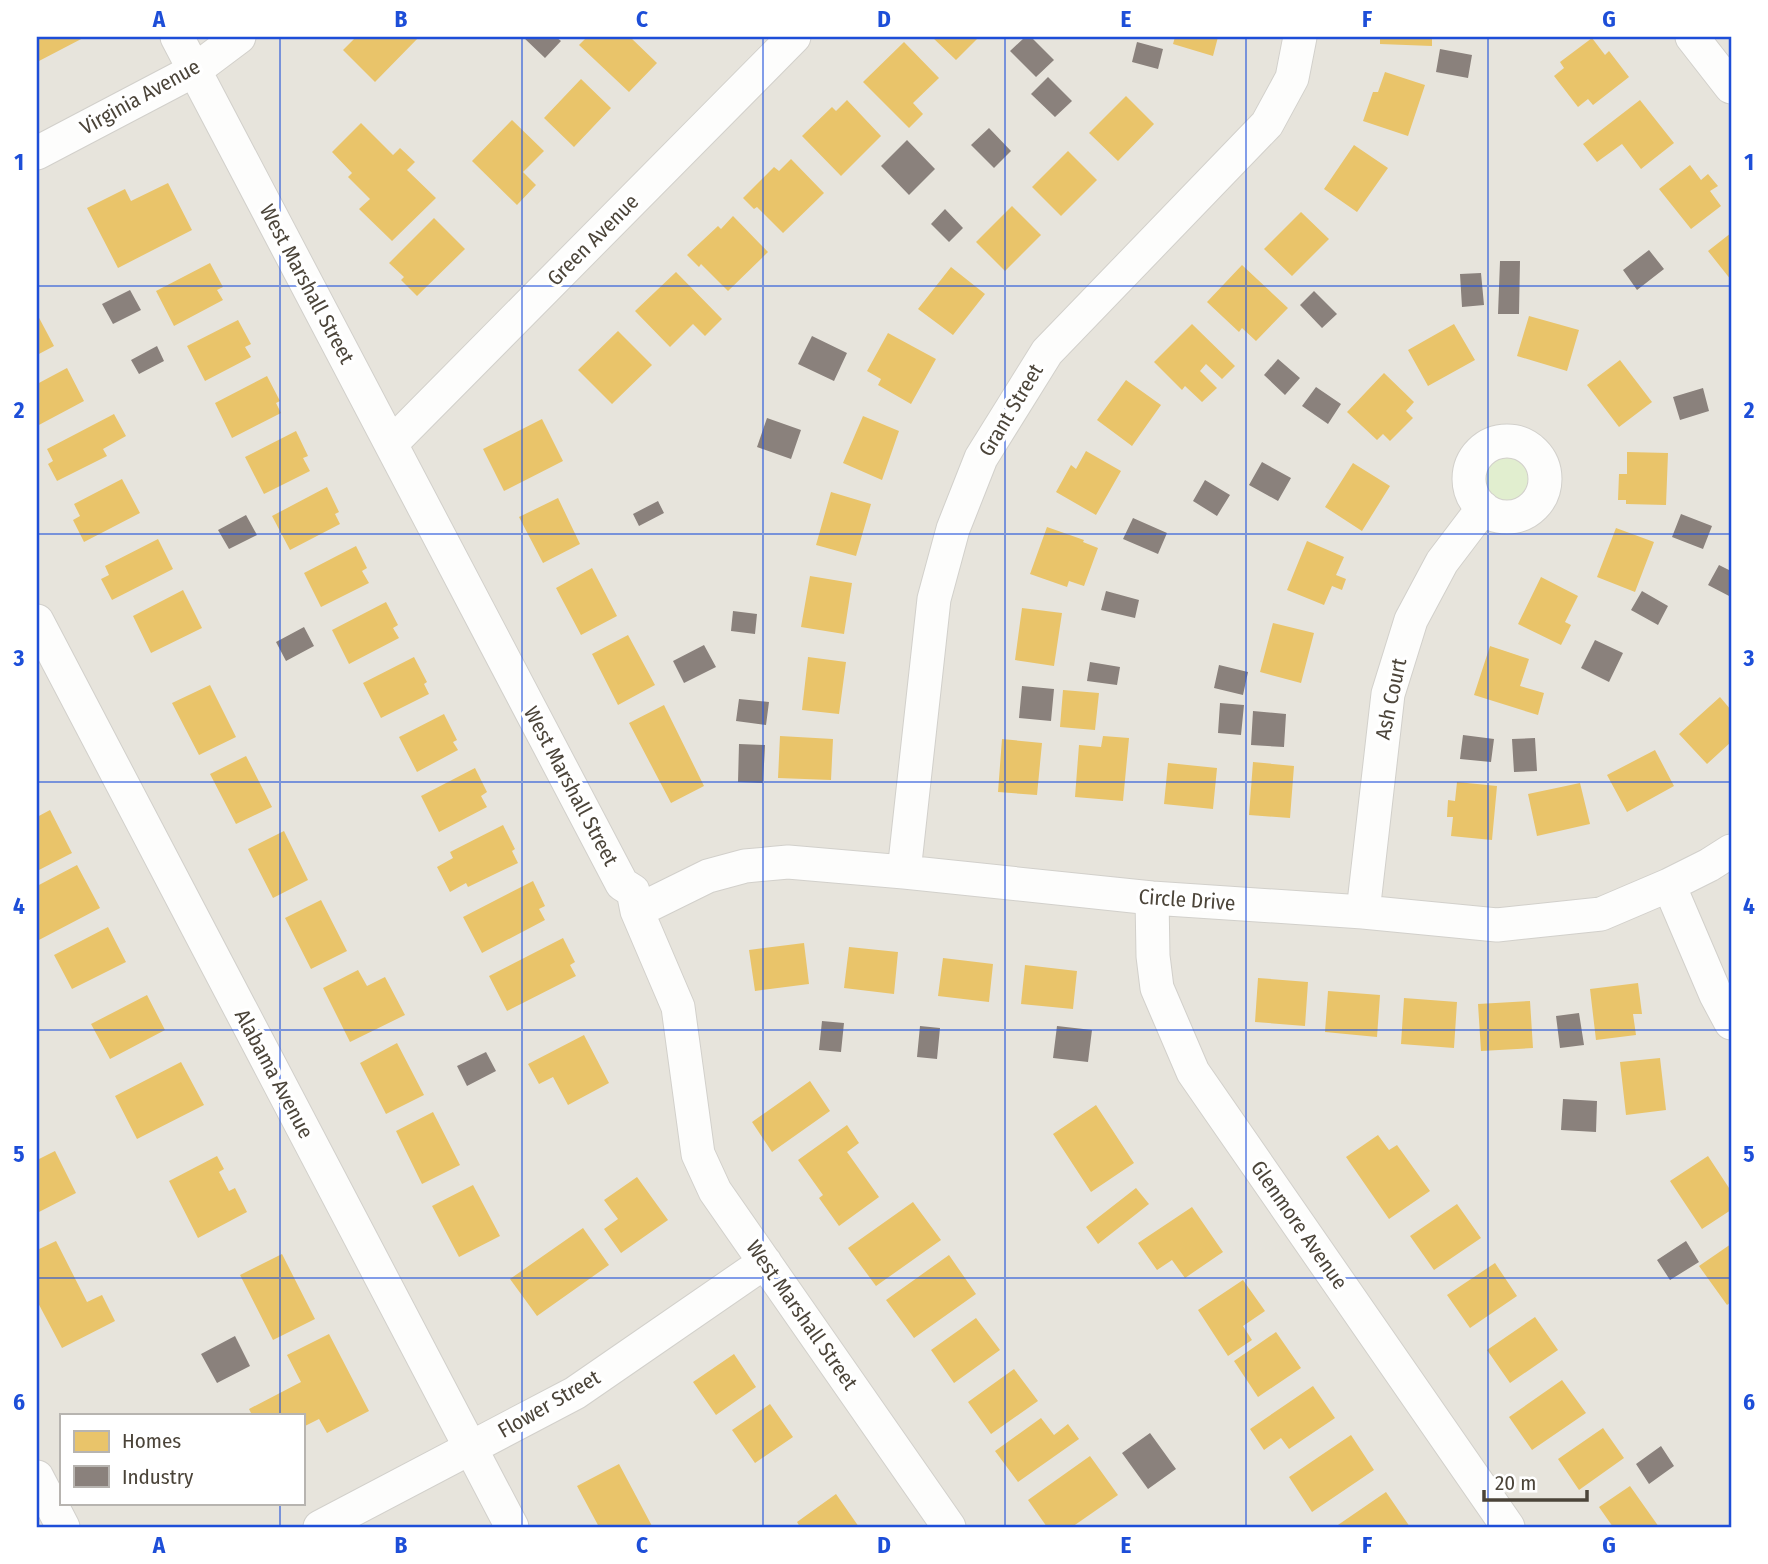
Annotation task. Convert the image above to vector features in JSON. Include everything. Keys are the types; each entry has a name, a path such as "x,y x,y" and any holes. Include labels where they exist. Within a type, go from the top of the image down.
{"street":[{"name":"West Marshall Street","path":"177,37 622,884 633,891 638,911 678,1007 698,1154 715,1191 948,1527"},
{"name":"Virginia Avenue","path":"37,153 195,70 239,37"},
{"name":"Green Avenue","path":"391,444 794,37"},
{"name":"Grant Street","path":"904,872 934,599 953,529 981,458 1047,352 1267,124 1292,78 1300,37"},
{"path":"1692,37 1731,87"},
{"name":"Ash Court","path":"1363,912 1388,694 1411,620 1442,562 1483,508"},
{"name":"Alabama Avenue","path":"37,621 512,1527"},
{"name":"Circle Drive","path":"638,911 708,876 745,866 788,862 1152,898 1363,912 1497,925 1601,914 1669,885 1731,851"},
{"path":"1669,885 1716,995 1731,1023"},
{"name":"Glenmore Avenue","path":"1152,898 1153,956 1157,988 1193,1072 1508,1527"},
{"name":"Flower Street","path":"320,1527 575,1393 765,1262"},
{"path":"37,1477 63,1527"}],"shaded area":[{"path":"37,37 1731,37 1731,1527 37,1527"}],"green space":[{"path":"1501,449 1513,449 1529,457 1535,467 1535,491 1529,501 1513,509 1501,509 1485,501 1477,485 1477,473 1485,457"}],"building: Homes":[{"path":"37,37 85,37 39,61"},
{"path":"356,37 419,37 375,82 343,50"},
{"path":"587,37 630,37 657,63 629,92 579,45"},
{"path":"932,37 979,37 956,60"},
{"path":"1175,37 1218,37 1213,56 1173,44"},
{"path":"1380,37 1432,37 1432,46 1380,44"},
{"path":"1592,38 1605,55 1609,51 1629,77 1593,105 1588,99 1578,107 1554,76 1564,68 1560,62"},
{"path":"904,42 939,78 913,103 923,114 909,128 863,82"},
{"path":"1385,72 1425,85 1408,136 1363,121 1373,92 1378,92"},
{"path":"581,79 611,108 574,147 544,118"},
{"path":"1126,96 1154,124 1118,161 1089,133"},
{"path":"847,100 881,136 841,176 802,136 832,107 836,111"},
{"path":"1640,100 1674,143 1641,169 1622,144 1597,162 1583,144"},
{"path":"512,120 544,151 523,172 536,185 517,205 472,161"},
{"path":"361,123 393,155 400,148 415,162 407,170 436,198 392,241 359,209 370,199 348,177 352,173 332,152"},
{"path":"1354,145 1388,168 1357,212 1324,189"},
{"path":"1068,151 1097,180 1061,216 1032,187"},
{"path":"791,159 824,193 783,233 757,207 754,209 743,198 774,167 779,171"},
{"path":"1690,165 1701,180 1708,174 1718,186 1710,191 1721,206 1691,229 1659,189"},
{"path":"168,183 192,230 118,268 87,208 125,189 131,201"},
{"path":"1012,206 1041,235 1005,271 976,242"},
{"path":"1301,212 1329,239 1292,276 1264,249"},
{"path":"733,216 768,252 728,291 701,264 699,267 687,255 718,226 721,229"},
{"path":"434,218 465,249 417,296 401,280 404,277 389,263"},
{"path":"1731,233 1731,280 1708,251"},
{"path":"210,263 223,287 217,290 223,300 174,326 156,291"},
{"path":"1242,265 1288,308 1256,341 1242,328 1239,332 1207,302"},
{"path":"951,267 985,294 953,335 918,309"},
{"path":"676,272 722,319 705,336 693,324 670,347 635,311"},
{"path":"37,314 54,346 37,355"},
{"path":"1529,316 1579,330 1567,371 1517,356"},
{"path":"238,320 251,344 245,347 251,357 205,381 187,346"},
{"path":"1192,324 1235,366 1222,379 1206,364 1200,371 1217,388 1202,402 1185,386 1182,390 1154,362"},
{"path":"1454,324 1475,360 1428,386 1408,350"},
{"path":"618,331 652,365 612,404 578,370"},
{"path":"888,333 936,359 911,404 878,385 881,379 867,371"},
{"path":"1620,360 1652,402 1619,427 1587,385"},
{"path":"67,368 84,401 37,426 37,384"},
{"path":"1384,373 1414,402 1406,411 1413,418 1390,441 1383,434 1377,440 1347,412"},
{"path":"267,376 280,401 276,403 281,413 232,438 215,403"},
{"path":"1126,380 1161,405 1132,446 1097,420"},
{"path":"114,414 126,436 103,449 107,456 57,481 48,464 53,461 47,449"},
{"path":"863,416 899,431 882,480 843,463"},
{"path":"542,419 563,461 504,491 483,449"},
{"path":"296,431 308,456 303,458 310,471 264,494 245,457"},
{"path":"1086,451 1121,471 1096,515 1056,492 1071,465 1076,469"},
{"path":"1627,452 1668,453 1666,505 1626,504 1626,500 1618,500 1619,474 1627,474"},
{"path":"1353,463 1390,486 1362,531 1325,507"},
{"path":"122,479 140,513 84,542 73,520 80,516 74,504"},
{"path":"327,487 339,512 335,514 340,524 290,550 272,516"},
{"path":"831,492 871,504 856,556 816,545"},
{"path":"558,498 580,544 543,563 519,517"},
{"path":"1047,527 1098,548 1084,586 1069,581 1067,587 1030,574"},
{"path":"1616,528 1654,542 1635,592 1597,577"},
{"path":"158,539 173,569 112,600 101,579 109,575 105,566"},
{"path":"1307,541 1344,557 1336,575 1346,579 1342,590 1332,586 1324,605 1287,590"},
{"path":"356,546 367,568 362,571 369,583 321,607 304,573"},
{"path":"592,568 617,616 581,635 556,588"},
{"path":"810,576 852,583 844,634 801,627"},
{"path":"1541,577 1578,596 1565,622 1571,625 1561,645 1518,624"},
{"path":"183,590 202,628 151,653 133,616"},
{"path":"386,602 398,625 393,628 399,638 349,664 332,630"},
{"path":"1022,608 1062,613 1054,666 1015,660"},
{"path":"1273,623 1314,633 1301,683 1260,672"},
{"path":"628,635 655,685 618,705 592,654"},
{"path":"1490,646 1529,659 1520,686 1544,693 1538,715 1474,695"},
{"path":"414,657 427,682 424,684 429,694 381,718 363,683"},
{"path":"808,657 846,662 839,714 802,710"},
{"path":"210,685 236,737 199,755 172,703"},
{"path":"1063,690 1099,693 1095,730 1060,727"},
{"path":"1720,697 1731,710 1731,742 1707,764 1679,734"},
{"path":"664,705 704,786 671,803 629,723"},
{"path":"444,714 457,740 453,742 458,750 417,772 399,737"},
{"path":"780,736 833,739 831,780 778,778"},
{"path":"1103,736 1129,738 1123,801 1075,797 1079,745 1101,747"},
{"path":"1002,739 1042,743 1037,795 998,792"},
{"path":"1655,750 1674,786 1627,812 1607,775"},
{"path":"246,756 272,807 236,824 210,774"},
{"path":"1253,762 1294,766 1290,818 1249,815"},
{"path":"1168,763 1217,768 1213,809 1164,804"},
{"path":"475,768 487,792 481,796 487,807 439,832 421,796"},
{"path":"1457,782 1497,786 1492,840 1451,836 1453,817 1447,817 1448,800 1455,801"},
{"path":"1580,783 1590,824 1537,836 1528,794"},
{"path":"50,810 72,853 37,871 37,817"},
{"path":"503,825 515,849 512,851 518,863 468,887 466,883 450,892 437,867 453,858 450,852"},
{"path":"284,831 308,880 273,898 248,849"},
{"path":"77,865 100,908 37,941 37,886"},
{"path":"533,881 545,906 539,909 545,920 482,953 463,917"},
{"path":"321,900 347,951 311,969 285,918"},
{"path":"108,927 126,962 72,989 54,955"},
{"path":"563,938 575,962 570,965 576,976 507,1011 489,976"},
{"path":"804,943 809,984 755,991 749,950"},
{"path":"849,947 898,952 894,994 844,988"},
{"path":"943,958 993,964 989,1002 938,996"},
{"path":"1025,965 1077,971 1073,1009 1021,1004"},
{"path":"358,970 367,986 385,977 405,1015 350,1042 323,988"},
{"path":"1258,978 1308,982 1305,1026 1255,1022"},
{"path":"1638,983 1642,1014 1633,1014 1636,1035 1596,1040 1590,989"},
{"path":"1328,991 1380,995 1377,1037 1325,1032"},
{"path":"147,995 165,1030 110,1059 91,1024"},
{"path":"1404,998 1457,1002 1454,1048 1401,1044"},
{"path":"1530,1001 1533,1048 1481,1051 1478,1004"},
{"path":"584,1035 609,1083 568,1105 553,1077 539,1084 528,1064"},
{"path":"397,1043 424,1095 386,1114 360,1063"},
{"path":"1660,1058 1666,1110 1626,1115 1620,1062"},
{"path":"181,1062 204,1105 137,1139 115,1096"},
{"path":"810,1081 830,1111 772,1152 752,1122"},
{"path":"1096,1105 1134,1163 1091,1192 1053,1134"},
{"path":"433,1112 460,1165 422,1184 396,1131"},
{"path":"847,1125 859,1143 847,1152 879,1197 839,1226 819,1198 823,1195 798,1160"},
{"path":"1378,1135 1389,1150 1397,1145 1430,1191 1389,1219 1346,1157"},
{"path":"55,1151 76,1193 37,1213 37,1160"},
{"path":"217,1156 224,1169 219,1172 229,1191 235,1188 247,1212 198,1238 169,1181"},
{"path":"1708,1156 1731,1191 1731,1210 1702,1229 1670,1181"},
{"path":"637,1177 668,1220 621,1253 604,1229 618,1219 604,1200"},
{"path":"473,1185 500,1236 459,1257 432,1206"},
{"path":"1136,1188 1149,1204 1098,1244 1086,1227"},
{"path":"913,1202 941,1240 876,1286 848,1248"},
{"path":"1457,1204 1481,1238 1434,1270 1410,1236"},
{"path":"1192,1207 1223,1252 1185,1278 1172,1260 1157,1270 1138,1243"},
{"path":"583,1228 609,1265 537,1316 510,1279"},
{"path":"56,1241 87,1302 102,1295 115,1321 62,1348 37,1301 37,1250"},
{"path":"1731,1244 1731,1302 1727,1305 1699,1266"},
{"path":"282,1254 315,1319 273,1340 240,1275"},
{"path":"949,1255 976,1294 914,1338 886,1300"},
{"path":"1495,1263 1517,1296 1470,1328 1447,1295"},
{"path":"1243,1280 1265,1311 1243,1326 1252,1340 1228,1356 1198,1310"},
{"path":"1535,1317 1558,1350 1510,1383 1487,1350"},
{"path":"976,1318 1000,1350 954,1383 931,1350"},
{"path":"1276,1332 1301,1368 1258,1397 1234,1361"},
{"path":"329,1334 369,1411 327,1433 319,1419 304,1426 304,1414 252,1414 249,1409 301,1382 287,1355"},
{"path":"734,1354 756,1387 716,1415 693,1382"},
{"path":"1014,1369 1038,1401 991,1434 968,1402"},
{"path":"1562,1380 1586,1413 1532,1450 1509,1417"},
{"path":"1313,1386 1335,1418 1289,1449 1281,1438 1264,1450 1250,1429"},
{"path":"770,1404 793,1437 755,1463 732,1430"},
{"path":"1041,1418 1054,1435 1068,1424 1079,1439 1018,1482 995,1451"},
{"path":"1603,1428 1624,1458 1579,1490 1558,1459"},
{"path":"1351,1435 1374,1470 1312,1512 1289,1477"},
{"path":"1090,1456 1118,1495 1072,1527 1047,1527 1028,1500"},
{"path":"619,1464 652,1526 599,1527 577,1486"},
{"path":"1630,1486 1659,1527 1613,1527 1599,1507"},
{"path":"1386,1492 1410,1527 1335,1527"},
{"path":"836,1494 859,1527 800,1527 797,1522"}],"building: Industry":[{"path":"523,37 556,37 561,41 545,58"},
{"path":"1025,37 1031,37 1054,60 1036,77 1010,51"},
{"path":"1137,42 1163,49 1158,69 1132,62"},
{"path":"1440,49 1472,55 1468,78 1436,72"},
{"path":"1048,77 1072,101 1055,117 1031,94"},
{"path":"989,128 1011,151 994,168 971,145"},
{"path":"907,140 935,169 909,195 881,166"},
{"path":"945,209 963,228 949,242 931,224"},
{"path":"1649,250 1664,269 1637,290 1623,270"},
{"path":"1500,261 1520,261 1519,314 1498,314"},
{"path":"1481,273 1484,305 1462,307 1460,274"},
{"path":"130,290 141,310 113,324 102,304"},
{"path":"1314,291 1337,314 1322,328 1300,305"},
{"path":"812,336 847,353 834,381 798,364"},
{"path":"157,346 164,361 139,374 131,360"},
{"path":"1278,359 1300,378 1285,395 1264,375"},
{"path":"1316,387 1341,404 1328,424 1302,406"},
{"path":"1703,388 1709,411 1680,420 1673,397"},
{"path":"767,418 801,430 791,459 757,447"},
{"path":"1262,462 1291,478 1278,501 1249,485"},
{"path":"1205,480 1230,495 1217,516 1193,501"},
{"path":"658,501 664,513 639,526 633,514"},
{"path":"1681,514 1712,526 1703,549 1672,537"},
{"path":"246,515 257,535 229,549 218,530"},
{"path":"1133,518 1167,533 1158,554 1123,539"},
{"path":"1719,565 1731,571 1731,597 1708,585"},
{"path":"1106,591 1139,600 1135,618 1101,610"},
{"path":"1642,591 1668,606 1658,625 1631,610"},
{"path":"733,611 757,614 755,634 731,631"},
{"path":"304,627 314,646 286,661 276,642"},
{"path":"1595,640 1623,653 1609,682 1581,668"},
{"path":"704,645 716,667 684,683 673,661"},
{"path":"1090,662 1120,667 1117,685 1087,681"},
{"path":"1219,665 1248,672 1243,695 1214,688"},
{"path":"1022,686 1054,689 1051,721 1019,718"},
{"path":"739,699 769,702 766,725 736,721"},
{"path":"1220,703 1244,705 1241,735 1218,733"},
{"path":"1253,711 1286,714 1284,747 1251,745"},
{"path":"1463,735 1494,739 1491,762 1460,759"},
{"path":"1535,738 1537,771 1514,772 1512,739"},
{"path":"739,744 765,745 763,783 738,782"},
{"path":"1579,1013 1584,1045 1560,1048 1556,1016"},
{"path":"822,1021 844,1023 841,1052 819,1050"},
{"path":"920,1026 940,1028 937,1059 917,1057"},
{"path":"1057,1026 1092,1030 1088,1062 1053,1058"},
{"path":"486,1052 496,1071 467,1086 457,1066"},
{"path":"1563,1099 1597,1101 1596,1132 1561,1130"},
{"path":"1686,1241 1699,1262 1670,1280 1657,1260"},
{"path":"235,1336 250,1366 217,1383 201,1354"},
{"path":"1150,1433 1176,1469 1148,1489 1122,1453"},
{"path":"1661,1446 1674,1466 1649,1484 1636,1464"}]}
